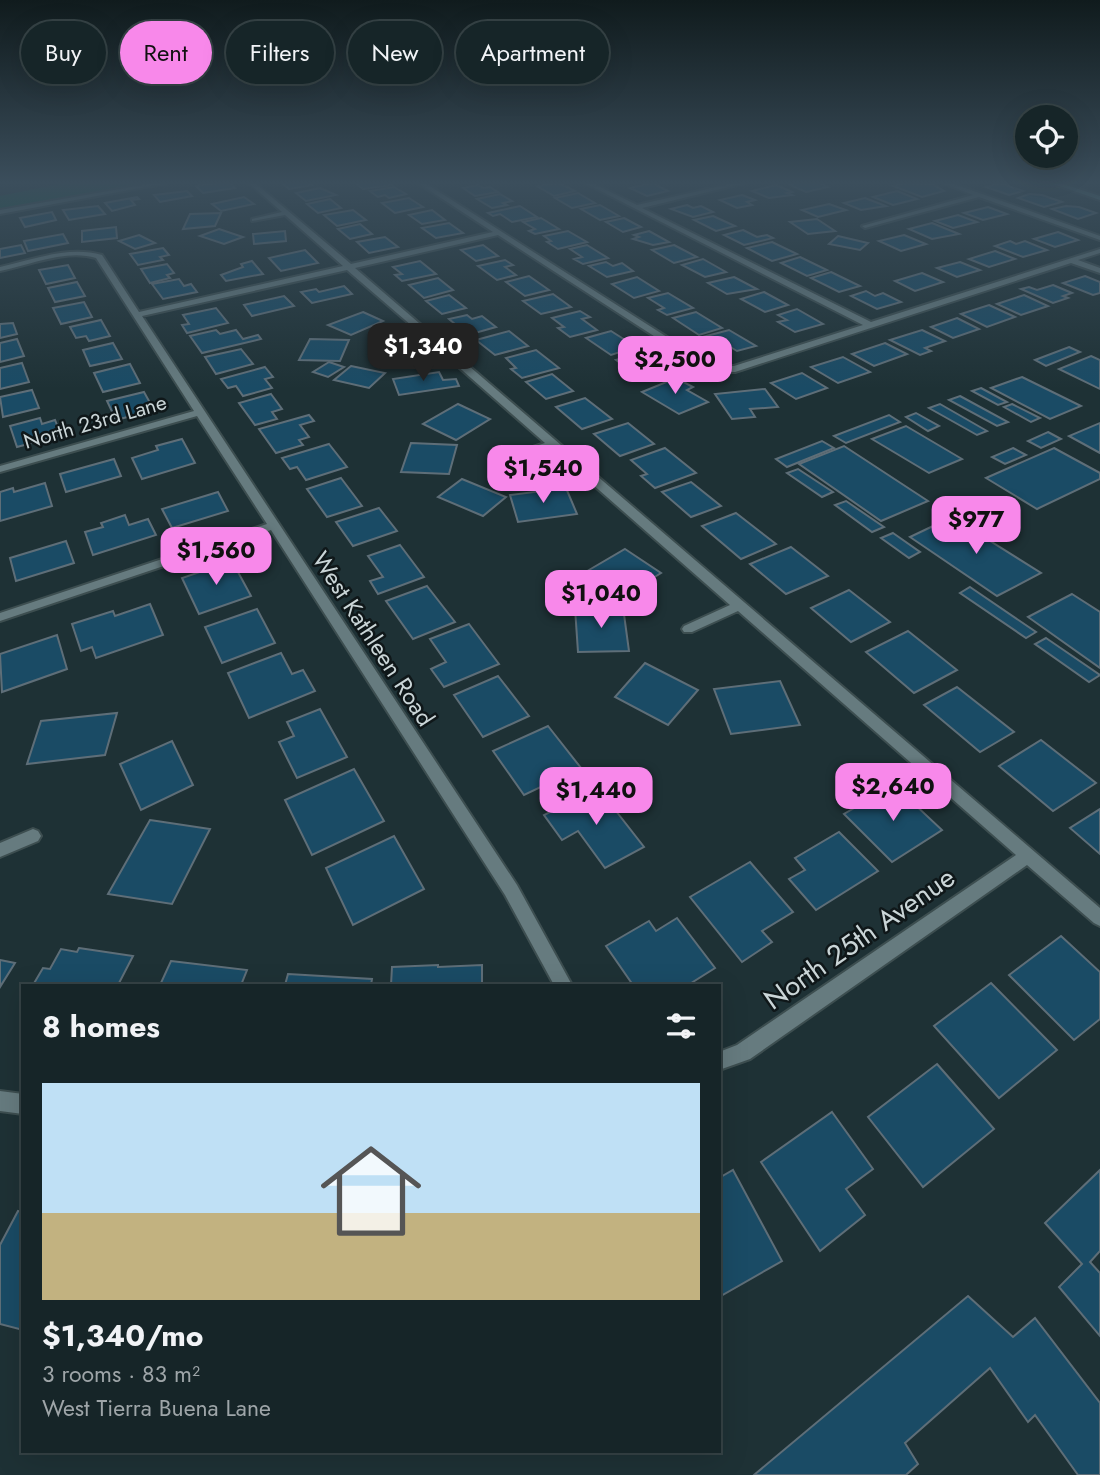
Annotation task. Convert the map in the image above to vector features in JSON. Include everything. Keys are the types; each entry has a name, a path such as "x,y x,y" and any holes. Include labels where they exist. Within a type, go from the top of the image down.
{"street":[{"path":"332,252 1100,918"},
{"path":"137,315 416,252"},
{"path":"528,252 715,369 735,369 1097,252"},
{"path":"725,252 870,325"},
{"name":"West Kathleen Road","path":"0,270 90,253 99,257 511,890 562,984"},
{"path":"1071,260 1100,271"},
{"path":"392,349 432,339"},
{"name":"North 23rd Lane","path":"0,469 200,412"},
{"path":"507,459 554,443"},
{"path":"0,617 274,525"},
{"path":"688,629 739,606"},
{"path":"0,850 33,836"},
{"name":"North 25th Avenue","path":"721,1060 743,1052 1028,856"},
{"path":"0,1101 21,1104"}],"building":[{"path":"0,252 25,253 0,258"},
{"path":"166,252 169,255 160,257 163,260 138,265 130,254"},
{"path":"307,252 318,263 281,271 269,258"},
{"path":"464,252 492,252 498,256 476,261"},
{"path":"574,252 598,252 608,258 583,264 574,259 582,257"},
{"path":"655,252 687,252 697,257 674,263"},
{"path":"754,252 797,254 772,261"},
{"path":"997,252 1015,259 989,267 969,259"},
{"path":"1010,252 1041,252 1023,257"},
{"path":"800,257 827,270 807,276 781,263"},
{"path":"703,259 726,272 705,277 682,265"},
{"path":"505,260 513,265 505,267 516,275 497,280 478,266"},
{"path":"252,261 263,274 226,281 221,275 243,267 241,264"},
{"path":"420,261 436,274 402,281 395,275 402,274 393,267"},
{"path":"606,262 613,266 622,263 633,271 607,277 589,266"},
{"path":"960,262 980,270 957,277 937,268"},
{"path":"167,264 174,273 167,275 170,278 150,283 141,269"},
{"path":"68,265 75,278 46,284 39,270"},
{"path":"831,272 860,286 839,292 811,278"},
{"path":"922,273 943,282 915,291 895,281"},
{"path":"529,276 549,290 525,296 506,282"},
{"path":"1085,276 1100,282 1100,293 1093,295 1063,283"},
{"path":"637,277 659,291 634,298 612,284"},
{"path":"734,277 757,289 727,294 708,283"},
{"path":"438,278 453,290 424,298 409,285"},
{"path":"179,279 184,286 191,284 197,292 163,299 152,284"},
{"path":"77,282 85,296 55,302 48,288"},
{"path":"1053,285 1072,293 1063,296 1068,298 1053,303 1021,289 1029,287 1037,290"},
{"path":"344,286 352,294 312,303 301,292 316,289 319,292"},
{"path":"866,291 875,296 883,293 901,302 877,309 851,296"},
{"path":"764,292 788,305 765,312 741,299"},
{"path":"668,293 693,308 667,315 658,310 664,308 648,298"},
{"path":"553,294 571,307 541,314 523,301"},
{"path":"449,295 466,308 442,314 426,301"},
{"path":"1024,295 1048,306 1021,315 997,304"},
{"path":"284,296 294,306 252,316 244,305"},
{"path":"84,302 92,317 61,324 53,308"},
{"path":"989,305 1015,317 987,327 961,314"},
{"path":"216,308 228,323 187,333 182,325 189,324 183,315"},
{"path":"797,309 823,324 795,332 778,322 787,320 778,315"},
{"path":"580,311 590,317 582,319 597,330 570,337 558,328 564,327 552,318"},
{"path":"363,312 383,321 351,335 328,325"},
{"path":"696,312 722,328 699,335 673,318"},
{"path":"467,315 472,319 482,316 496,327 468,335 449,319"},
{"path":"957,318 979,329 953,338 931,327"},
{"path":"101,320 110,336 89,341 86,336 76,338 70,327"},
{"path":"13,323 17,334 0,338 0,324"},
{"path":"216,330 220,334 236,330 243,339 258,335 261,339 202,353 190,336"},
{"path":"729,330 756,346 737,351 722,342 714,344 703,337"},
{"path":"922,330 945,341 925,348 931,351 920,355 890,340"},
{"path":"509,331 528,346 495,355 476,340"},
{"path":"611,331 636,347 611,355 586,338"},
{"path":"17,339 24,356 0,362 0,343"},
{"path":"310,339 349,340 340,361 299,360"},
{"path":"113,343 122,359 90,366 83,350"},
{"path":"885,343 907,354 874,366 852,354"},
{"path":"1069,347 1080,352 1046,366 1035,360"},
{"path":"241,349 253,364 216,374 205,357"},
{"path":"536,350 559,368 522,378 511,369 516,368 506,358"},
{"path":"641,353 668,371 642,379 616,360"},
{"path":"1091,356 1100,360 1100,389 1059,369"},
{"path":"843,357 870,372 838,383 811,367"},
{"path":"329,362 344,367 328,377 313,372"},
{"path":"22,363 29,382 0,389 0,368"},
{"path":"130,364 140,383 103,392 94,373"},
{"path":"351,366 385,373 369,388 334,380"},
{"path":"265,367 273,377 265,379 272,388 243,396 236,386 228,388 221,379"},
{"path":"439,372 443,380 456,379 459,386 399,395 393,379"},
{"path":"802,373 827,388 796,399 771,383"},
{"path":"552,374 573,391 546,399 526,382"},
{"path":"1022,377 1081,406 1050,419 991,388"},
{"path":"676,378 693,387 687,390 708,402 679,414 642,392"},
{"path":"981,388 1007,402 998,405 972,391"},
{"path":"765,389 778,407 750,409 755,417 732,419 715,394"},
{"path":"32,390 39,408 3,417 0,397"},
{"path":"144,392 154,410 116,420 107,401"},
{"path":"271,394 282,409 272,412 277,419 255,425 239,403"},
{"path":"960,396 1008,422 997,426 949,400"},
{"path":"585,398 612,419 582,429 556,407"},
{"path":"458,404 490,419 456,440 423,424"},
{"path":"940,404 987,431 977,435 929,408"},
{"path":"1012,404 1040,418 1031,422 1004,407"},
{"path":"916,413 939,426 928,431 906,417"},
{"path":"309,415 314,421 300,425 309,437 299,440 303,445 276,453 259,429"},
{"path":"889,415 900,422 846,443 834,436"},
{"path":"40,418 42,424 55,420 61,435 17,447 10,426"},
{"path":"628,423 654,444 620,456 594,434"},
{"path":"1100,423 1100,453 1069,436"},
{"path":"906,426 962,459 929,473 872,439"},
{"path":"1048,432 1061,439 1041,448 1028,441"},
{"path":"182,439 195,463 142,479 132,458 158,450 156,446"},
{"path":"822,441 834,448 787,467 776,459"},
{"path":"411,443 457,445 449,474 401,472"},
{"path":"329,444 347,467 306,480 297,467 290,469 282,458"},
{"path":"844,446 928,501 881,521 799,464"},
{"path":"665,448 696,473 655,488 641,476 647,474 631,460"},
{"path":"1013,448 1026,455 1005,464 992,457"},
{"path":"1054,448 1100,473 1100,479 1037,509 986,478"},
{"path":"114,459 121,476 66,492 60,474"},
{"path":"798,469 833,492 822,497 787,473"},
{"path":"341,478 362,506 327,517 307,489"},
{"path":"462,479 506,497 483,516 438,497"},
{"path":"691,482 721,506 691,517 662,492"},
{"path":"45,483 52,506 0,521 0,492 13,488 14,492"},
{"path":"566,488 577,514 518,522 510,495"},
{"path":"218,492 228,511 172,528 162,509"},
{"path":"846,501 884,527 872,532 835,505"},
{"path":"379,508 397,531 353,546 336,522"},
{"path":"736,513 776,544 741,559 702,526"},
{"path":"125,515 129,525 148,519 156,535 93,555 85,532 103,527 101,523"},
{"path":"952,517 1041,573 997,596 910,537"},
{"path":"893,533 920,552 909,558 881,538"},
{"path":"66,541 74,563 16,581 10,558"},
{"path":"400,545 424,577 378,594 370,581 383,577 368,556"},
{"path":"791,547 828,576 786,594 750,564"},
{"path":"625,549 661,573 624,596 589,570"},
{"path":"232,561 251,596 199,614 182,578"},
{"path":"427,586 455,622 413,639 386,601"},
{"path":"970,587 1036,632 1026,638 960,593"},
{"path":"849,590 890,622 851,642 811,608"},
{"path":"1072,594 1100,612 1100,668 1028,617"},
{"path":"150,604 163,635 96,658 92,647 81,651 72,624 113,611 115,616"},
{"path":"623,607 629,651 578,652 575,608"},
{"path":"257,609 275,643 222,663 205,627"},
{"path":"469,624 499,664 444,687 431,669 446,662 430,639"},
{"path":"908,631 957,670 914,693 866,652"},
{"path":"57,635 67,669 2,692 0,654"},
{"path":"1046,638 1100,675 1089,682 1035,644"},
{"path":"281,653 292,674 303,670 315,691 249,718 228,673"},
{"path":"645,663 698,690 668,725 615,697"},
{"path":"498,676 529,716 483,737 454,695"},
{"path":"780,681 800,725 731,734 714,689"},
{"path":"957,687 1014,732 980,752 924,705"},
{"path":"320,709 347,757 297,778 279,742 294,736 287,722"},
{"path":"117,713 105,755 27,764 41,721"},
{"path":"548,726 581,768 524,795 493,751"},
{"path":"1041,740 1096,783 1053,811 999,766"},
{"path":"172,741 193,785 141,810 120,764"},
{"path":"354,769 384,821 312,855 285,800"},
{"path":"894,785 942,830 892,862 844,814"},
{"path":"598,788 644,847 605,868 578,831 562,840 544,815"},
{"path":"1100,809 1100,854 1070,828"},
{"path":"150,820 210,829 172,904 108,894"},
{"path":"839,832 878,871 816,910 789,879 805,870 795,858"},
{"path":"394,836 424,889 353,925 326,868"},
{"path":"750,862 793,912 762,931 772,942 742,962 690,897"},
{"path":"677,918 715,968 690,984 632,984 606,946 649,921 656,931"},
{"path":"1061,936 1100,972 1100,1019 1074,1040 1009,975"},
{"path":"79,948 133,956 119,984 34,984 43,968 50,969 61,949 77,952"},
{"path":"0,960 15,963 0,987"},
{"path":"171,961 247,970 241,984 160,984"},
{"path":"482,965 482,984 391,984 392,967"},
{"path":"288,974 372,979 371,984 285,984"},
{"path":"991,983 1057,1050 999,1098 934,1026"},
{"path":"937,1064 994,1129 923,1187 868,1117"},
{"path":"832,1112 873,1169 846,1189 865,1215 820,1251 761,1162"},
{"path":"733,1170 782,1261 721,1296 721,1177"},
{"path":"1100,1170 1100,1251 1090,1262 1100,1273 1100,1336 1059,1287 1082,1264 1045,1223"},
{"path":"18,1211 21,1212 21,1329 0,1324 0,1245"},
{"path":"968,1296 1013,1337 1035,1318 1100,1403 1100,1475 1078,1475 1035,1415 1028,1422 990,1368 905,1443 918,1464 906,1475 754,1475"}]}
